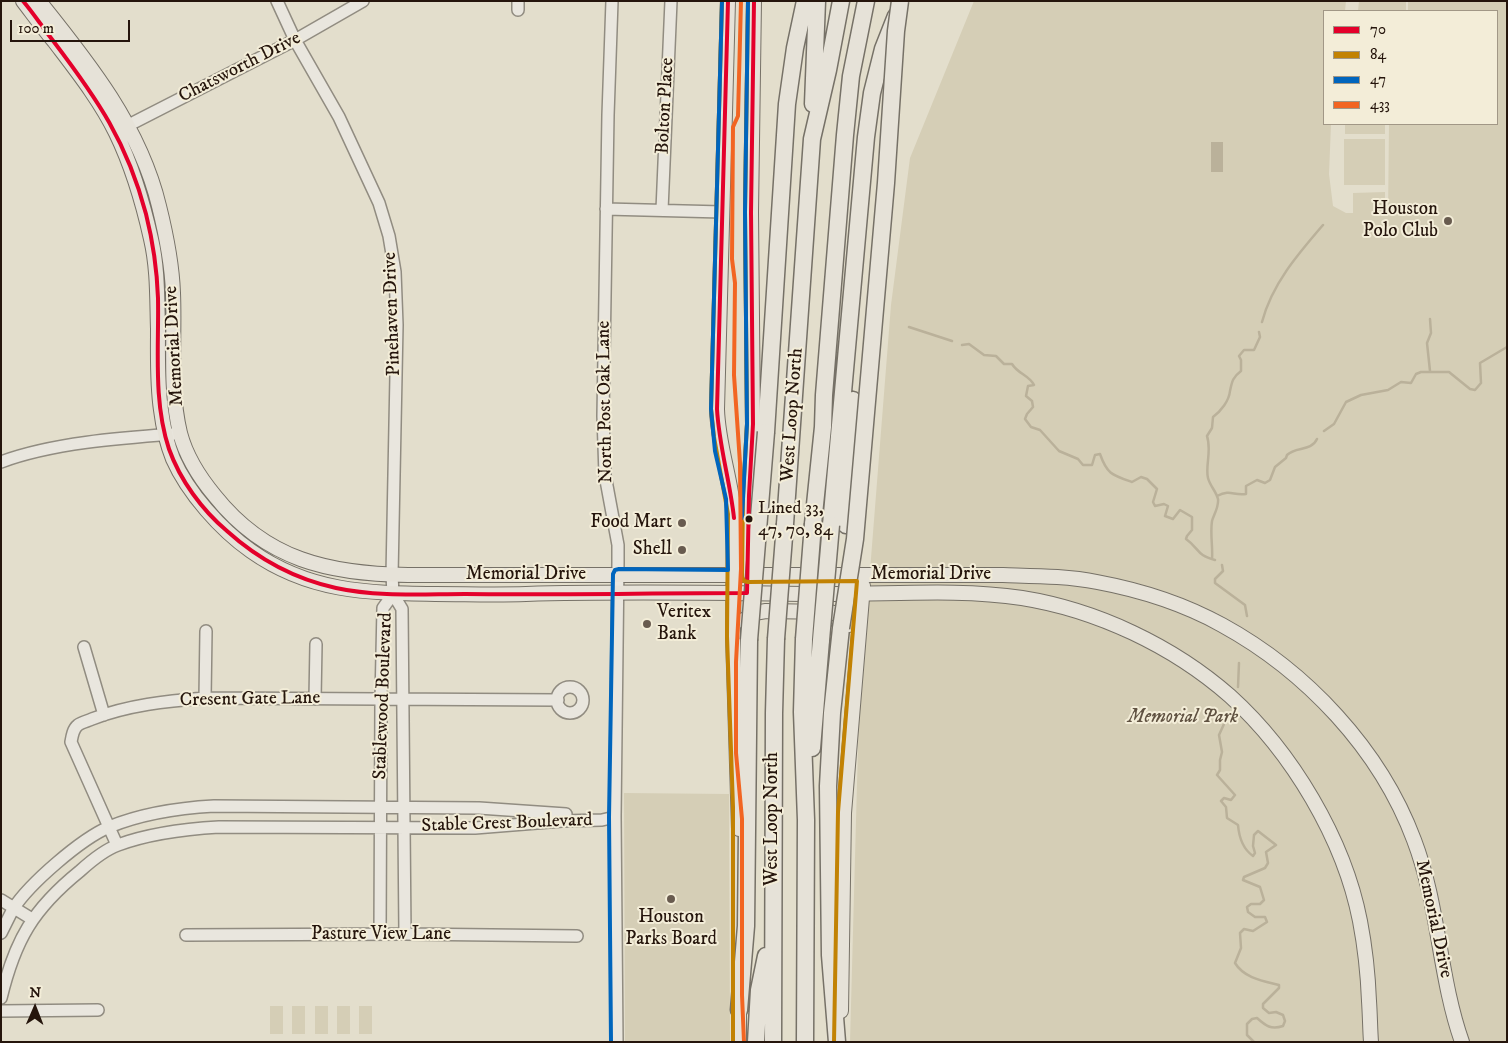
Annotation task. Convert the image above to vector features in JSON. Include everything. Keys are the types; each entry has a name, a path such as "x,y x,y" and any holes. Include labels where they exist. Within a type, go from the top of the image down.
{"highway":[{"path":"739,1010 746,926 749,640 765,442 787,104 795,48 805,1"},
{"path":"817,1 821,69"},
{"name":"West Loop North","path":"773,1042 776,639 812,139 821,69 841,1"},
{"name":"West Loop North","path":"805,1042 806,820 802,712 804,639 851,76 866,1"},
{"path":"806,820 821,640 838,525 861,184 872,93 882,49 901,1"},
{"path":"839,1042 830,955 828,786 832,713 840,634 855,539 886,183 896,31 901,1"},
{"path":"838,525 840,634"},
{"path":"756,1042 759,990 773,914"}],"main road":[{"name":"Memorial Drive","path":"22,1 121,129 148,170 158,204 158,386 166,435 172,457 180,473 203,506 226,531 247,548 291,574 316,583 361,592 393,594 980,594 1021,598 1071,609 1112,624 1152,643 1208,678 1233,699 1262,730 1288,763 1320,814 1342,861 1360,920 1370,1003 1371,1042"},
{"name":"Memorial Drive","path":"39,1 74,46 116,106 121,129"},
{"path":"728,1 718,430 732,498 741,576"},
{"path":"740,1042 739,808 733,636 741,593 741,576 749,504 753,424 751,203 754,1"},
{"name":"Memorial Drive","path":"159,241 173,291 174,386 181,434 196,469 206,485 228,512 266,543 290,556 332,569 392,575 1004,575 1056,577 1098,582 1147,594 1196,612 1222,625 1276,660 1316,694 1353,735 1397,800 1414,840 1428,882 1452,1010 1462,1042"},
{"path":"527,594 602,582 619,575"},
{"path":"839,1042 844,812 864,575"},
{"path":"733,636 744,620 754,613 766,611 830,612 838,614 848,623 857,647"}],"street":[{"name":"Pinehaven Drive","path":"277,1 295,40 339,117 379,203 389,236 396,272 397,325 393,594"},
{"name":"Chatsworth Drive","path":"121,129 295,40 363,1"},
{"name":"North Post Oak Lane","path":"612,1 603,400 605,475 618,545 619,575 614,817 617,1042"},
{"name":"Bolton Place","path":"662,210 671,1"},
{"path":"606,209 722,212"},
{"path":"1,462 17,456 75,445 181,434"},
{"name":"Stablewood Boulevard","path":"380,934 383,608 393,594 402,609 405,934"},
{"path":"205,698 206,631"},
{"path":"316,644 316,699"},
{"path":"84,647 104,715"},
{"path":"382,660 402,659"},
{"name":"Cresent Gate Lane","path":"117,845 71,742 72,733 79,724 104,715 157,703 205,698 558,700"},
{"name":"Stable Crest Boulevard","path":"1,933 14,908 40,878 61,859 108,827 152,813 182,808 214,806 248,808 381,807 479,808 562,814 602,814 614,817"},
{"path":"248,808 248,827"},
{"name":"Stable Crest Boulevard","path":"1,998 6,977 17,947 32,919 52,896 76,874 95,858 117,845 186,829 248,827 475,828 562,820 602,820 614,817"},
{"path":"1,900 32,919"},
{"name":"Pasture View Lane","path":"186,935 405,934 577,936"},
{"path":"1,1011 98,1010"}],"green space":[{"name":"Memorial Park","path":"974,1 1346,1 1345,10 1323,10 1323,125 1331,125 1329,174 1333,206 1346,213 1353,213 1353,193 1385,192 1385,214 1375,214 1388,216 1389,125 1498,125 1498,10 1408,10 1408,1 1507,1 1507,1042 850,1042 859,710 891,305 910,158"},
{"path":"1359,1 1406,1 1406,10 1358,10"},
{"path":"1345,125 1385,125 1385,134 1345,134"},
{"path":"1344,139 1385,139 1385,185 1344,185"},
{"path":"624,793 729,794 730,1042 625,1042"},
{"path":"270,1006 283,1006 283,1034 270,1034"},
{"path":"292,1006 305,1006 305,1034 292,1034"},
{"path":"315,1006 328,1006 328,1034 315,1034"},
{"path":"337,1006 350,1006 350,1034 337,1034"},
{"path":"359,1006 372,1006 372,1034 359,1034"}],"shaded area":[{"path":"1211,142 1223,142 1223,172 1211,172"}],"waterway":[{"path":"1262,322 1266,308 1279,282 1295,258 1323,225"},
{"path":"1430,319 1431,333 1427,343 1430,371"},
{"path":"909,327 952,341"},
{"path":"1212,559 1211,526 1218,505 1218,499 1208,478 1209,447 1207,436 1212,428 1213,417 1222,409 1229,395 1231,384 1236,375 1241,371 1239,356 1244,350 1254,350 1260,337 1259,332"},
{"path":"962,345 969,344 984,355 996,356 1004,364 1012,364 1032,382 1034,385 1028,386 1026,396 1032,401 1033,407 1025,419 1031,427 1040,430 1059,451 1078,459 1083,465 1092,465 1095,455 1100,454 1105,466 1111,473 1132,482 1141,477 1147,479 1157,489 1153,502 1155,506 1164,504 1168,506 1165,516 1173,519 1180,510 1192,517 1192,530 1186,539 1201,554 1215,560"},
{"path":"1324,431 1334,424 1346,402 1361,395 1388,390 1401,382 1411,383 1416,374 1421,372 1449,372 1470,389 1475,390 1481,383 1480,363 1507,347"},
{"path":"1217,496 1226,493 1246,494 1246,486 1257,480 1265,483 1270,480 1275,467 1287,455 1311,446 1317,439"},
{"path":"1222,565 1223,571 1215,579 1215,583 1245,605 1247,616"},
{"path":"1238,687 1239,663"},
{"path":"1224,724 1219,735 1222,752 1220,770 1217,775 1235,795 1231,800 1224,798 1221,801 1226,807 1227,818 1238,825 1242,842 1253,856 1255,853 1253,846 1254,835 1258,831 1276,845 1266,852 1268,863 1265,868 1244,877 1243,880 1260,887 1264,900 1260,904 1251,904 1247,907 1248,912 1255,917 1265,917 1267,922 1253,931 1244,929 1240,933 1241,948 1235,963 1243,972 1260,980 1279,985 1279,988 1263,1004 1263,1008 1269,1013 1276,1012 1283,1015 1285,1021 1283,1026 1275,1028 1266,1025 1257,1018 1252,1019 1247,1024 1247,1035 1254,1042"}],"transit line":[{"name":"70","path":"23,1 70,63 97,103 120,143 138,188 151,235 157,277 158,374 161,412 169,449 179,472 209,514 239,541 264,559 278,567 321,584 352,591 383,594 747,593 753,424 751,212 754,1"},
{"name":"84","path":"722,1 711,409 714,437 728,514 727,636 733,807 733,1042"},
{"name":"47","path":"611,1042 609,817 613,574 615,570 619,569 728,570 726,499 715,451 711,409 722,1"},
{"name":"70","path":"728,1 717,409 734,518"},
{"name":"433","path":"741,1 738,116 733,127 732,259 735,283 734,375 740,463 741,569 736,662 736,753 742,819 742,995 744,1042"},
{"name":"84","path":"748,1 745,212 747,424 743,495 742,577 744,581 748,582 857,581 838,812 834,1042"},
{"name":"47","path":"742,518 747,424 745,212 748,1"}],"place":[{"name":"Houston Polo Club","path":"1448,221"},
{"name":"Lined 33, 47, 70, 84","path":"749,519"},
{"name":"Food Mart","path":"682,523"},
{"name":"Shell","path":"682,550"},
{"name":"Veritex Bank","path":"647,624"},
{"name":"Houston Parks Board","path":"671,899"}]}
